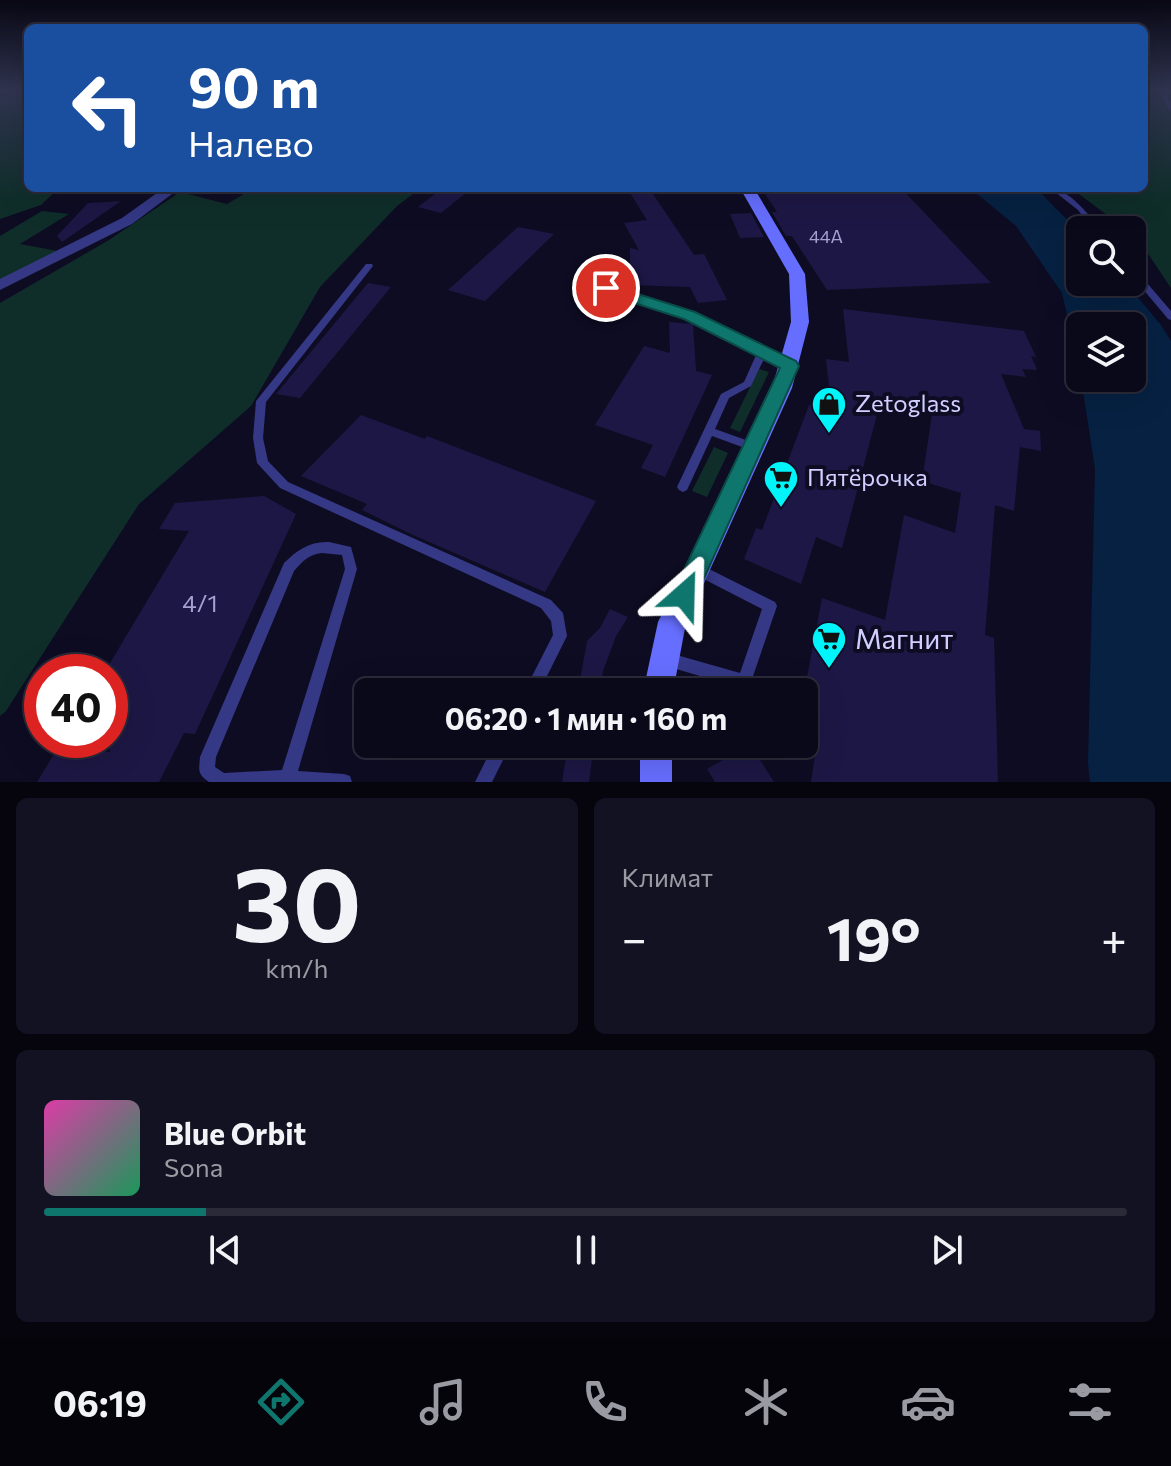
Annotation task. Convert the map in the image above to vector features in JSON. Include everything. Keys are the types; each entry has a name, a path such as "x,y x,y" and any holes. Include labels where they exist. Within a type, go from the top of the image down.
{"street":[{"path":"0,285 127,221 167,192"},
{"path":"660,678 672,622 790,366 800,322 797,274 749,192"},
{"path":"656,758 656,782"}],"lane":[{"path":"1058,192 1086,216"},
{"path":"369,266 261,401 258,438 263,463 284,485 546,604 558,618 560,636 538,678"},
{"path":"606,288 690,315 790,366"},
{"path":"1146,288 1171,317"},
{"path":"683,487 725,396 748,384 763,351"},
{"path":"710,431 753,447"},
{"path":"288,778 351,569 347,551 328,547 306,550 289,567 208,757 207,771 222,781 288,778 344,782"},
{"path":"664,658 744,682 770,606 697,569"},
{"path":"483,782 496,758"}],"green space":[{"path":"0,127 24,127 24,192 55,192 41,205 0,219"},
{"path":"1148,127 1171,127 1171,288 1146,251 1146,216 1108,216 1076,192 1148,192"},
{"path":"180,192 227,204 247,192 416,192 397,206 320,287 251,406 139,504 43,654 24,654 24,683 0,716 0,303 109,240"},
{"path":"42,211 69,214 20,244 63,252 0,283 0,236"},
{"path":"759,369 769,372 740,432 730,428"},
{"path":"714,447 728,453 707,497 692,491"}],"water":[{"path":"975,192 1040,192 1066,219 1066,296 1137,296 1171,341 1171,782 1090,782 1095,469 1083,392 1146,392 1146,312 1066,312 1062,293 1016,226"}],"building":[{"path":"438,192 467,192 441,213 418,207"},
{"path":"630,192 652,192 694,255 704,254 727,300 698,303 690,287 630,285 630,248 639,250 624,223 647,220"},
{"path":"764,192 905,192 991,283 827,290 792,236 786,236 772,212 777,212"},
{"path":"121,201 62,242 57,236 88,203"},
{"path":"751,213 764,237 740,238 730,214"},
{"path":"518,227 554,234 485,301 448,290"},
{"path":"368,283 391,287 300,398 276,394"},
{"path":"843,309 1024,331 1036,357 1031,356 1037,370 1022,369 1026,377 1001,374 1024,429 1040,431 1041,451 1020,447 1014,511 995,505 985,635 994,638 998,782 811,782 815,758 818,758 818,678 807,678 822,598 885,620 904,515 955,533 961,493 922,481 932,414 879,407 842,548 816,537 801,584 744,559 756,528 762,530 809,405 832,413 826,359 849,362"},
{"path":"669,322 693,324 696,371 712,375 665,477 641,468 653,445 595,425 644,346 670,353"},
{"path":"361,415 425,439 427,436 596,501 545,592 413,535 362,510 367,504 301,476"},
{"path":"264,496 296,514 195,734 184,733 159,782 37,782 52,758 128,758 128,654 115,654 189,531 159,529 175,503"},
{"path":"610,609 628,617 616,636 602,678 580,678 587,641 600,628"},
{"path":"566,758 592,758 589,782 562,782"},
{"path":"726,758 759,758 774,782 715,782 707,769"}],"place":[{"name":"Zetoglass","path":"829,435"},
{"name":"Пятёрочка","path":"781,509"},
{"name":"Магнит","path":"829,670"}],"route":[{"path":"606,288 690,315 790,366 684,595"}]}
